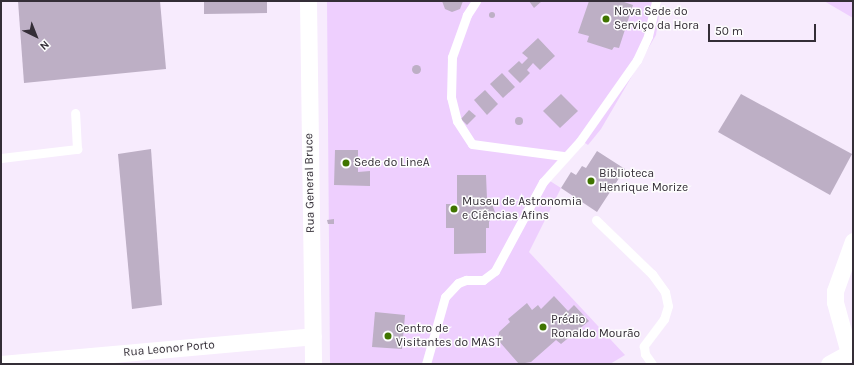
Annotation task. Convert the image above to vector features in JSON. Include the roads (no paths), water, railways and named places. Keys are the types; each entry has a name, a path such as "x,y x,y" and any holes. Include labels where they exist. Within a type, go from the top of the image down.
{"street":[{"name":"Rua General Bruce","path":"308,1 313,364"},
{"path":"829,364 851,354 835,302 835,291 853,241"},
{"name":"Rua Leonor Porto","path":"1,364 313,336"}],"lane":[{"path":"476,1 467,15 452,57 451,97 457,121 472,144 563,156"},
{"path":"426,364 440,310 450,290 466,280 483,280 490,276 507,252 543,182 563,156 580,141 637,60 648,36 656,1"},
{"path":"1,158 77,149 75,114"},
{"path":"596,220 652,274 665,292 668,306 664,319 644,346 645,354 652,364"}],"place":[{"name":"Nova Sede do Serviço da Hora","path":"606,19"},
{"name":"Sede do LineA","path":"346,163"},
{"name":"Biblioteca Henrique Morize","path":"591,181"},
{"name":"Museu de Astronomia e Ciências Afins","path":"454,209"},
{"name":"Prédio Ronaldo Mourão","path":"543,327"},
{"name":"Centro de Visitantes do MAST","path":"388,336"}]}
